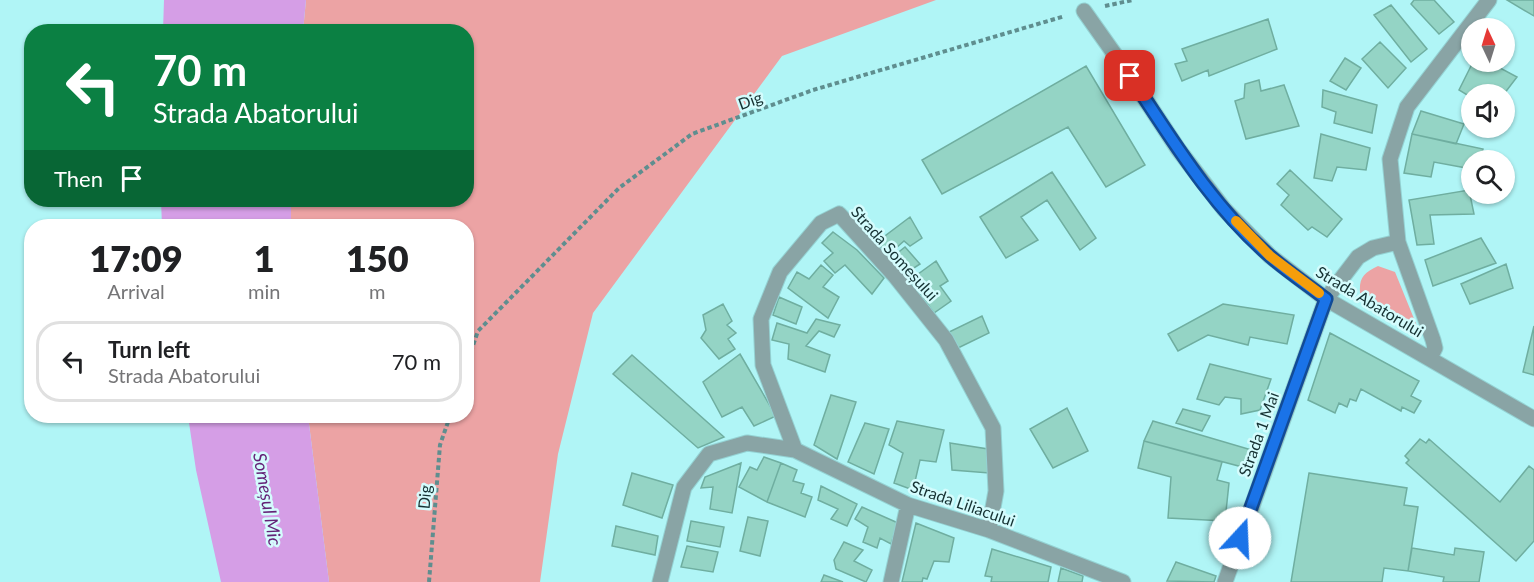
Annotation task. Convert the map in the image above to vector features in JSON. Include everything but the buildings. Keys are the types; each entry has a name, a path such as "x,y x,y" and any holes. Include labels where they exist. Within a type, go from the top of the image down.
{"street":[{"path":"1430,358 1435,348 1433,340 1398,242 1390,159 1407,107 1489,0"},
{"name":"Strada Abatorului","path":"1084,11 1178,149 1224,209 1270,256 1326,299 1534,419"},
{"name":"Strada Someșului","path":"795,450 763,365 761,319 780,272 820,223 838,214 895,276 946,340 993,428 996,491 990,530"},
{"name":"Strada 1 Mai","path":"1225,582 1326,299 1358,256 1373,248 1398,242"},
{"name":"Strada Liliacului","path":"660,582 684,487 709,454 747,442 795,450 908,505 990,530 1123,582"},
{"path":"891,582 908,505"}],"path":[{"name":"Dig","path":"474,343 478,331 619,188 692,134 813,90 1084,11 1133,0"},
{"name":"Dig","path":"429,582 440,445 448,423"}],"shaded area":[{"path":"306,0 936,0 782,56 593,313 558,454 540,582 329,582 309,423 474,423 474,219 291,219 291,207 474,207 474,24 304,24"},
{"path":"1378,266 1395,272 1419,331 1360,293 1363,276"}],"water":[{"path":"164,0 306,0 304,24 163,24"},
{"path":"161,207 291,207 291,219 162,219"},
{"name":"Someșul Mic","path":"189,423 309,423 329,582 221,582 196,470"}],"slow traffic":[{"path":"1236,221 1270,256 1319,293"}],"route":[{"path":"1130,76 1178,149 1224,209 1270,256 1326,299 1240,538"}]}
